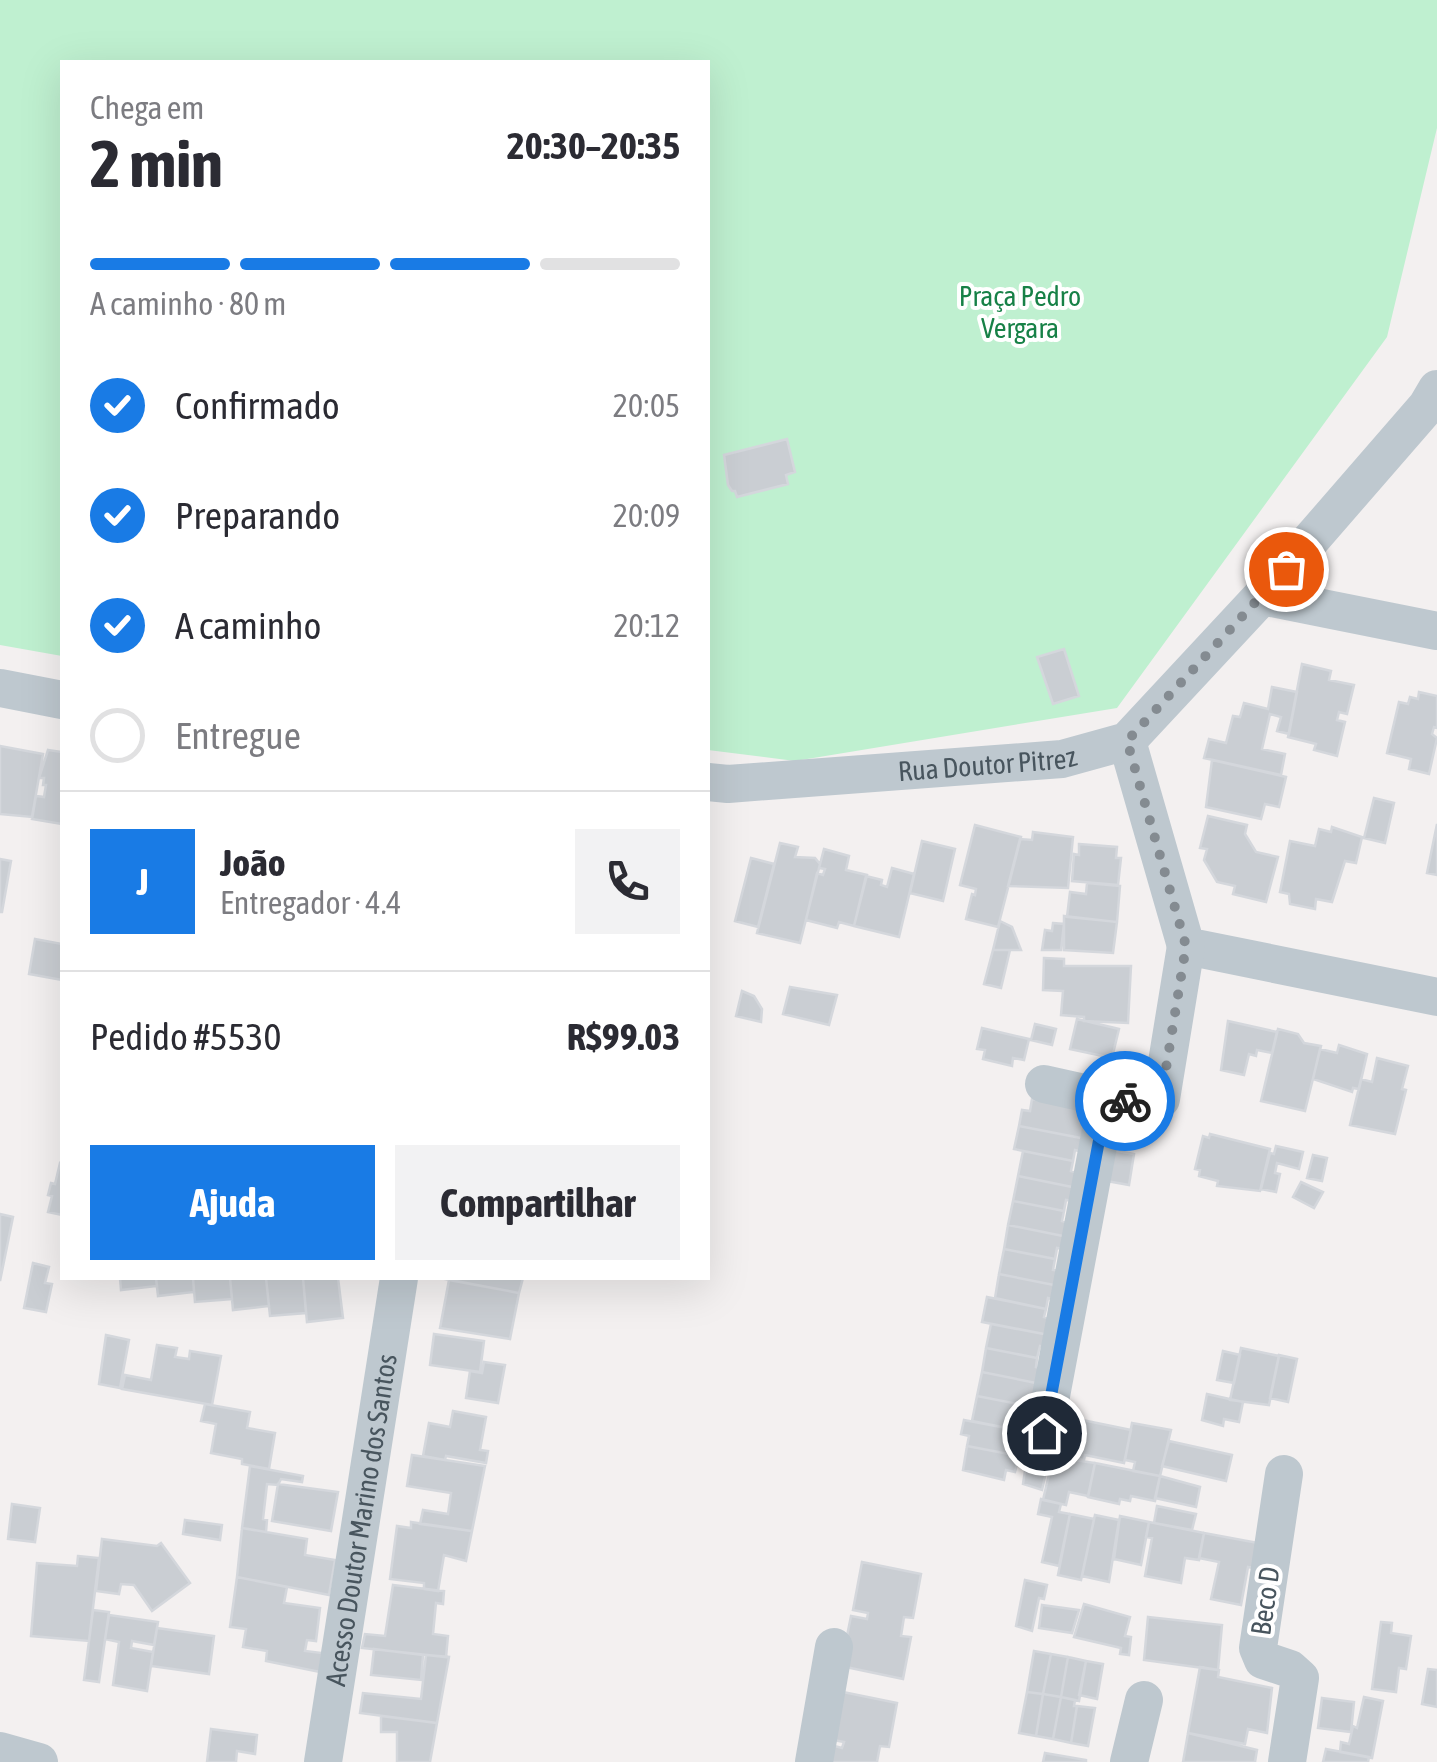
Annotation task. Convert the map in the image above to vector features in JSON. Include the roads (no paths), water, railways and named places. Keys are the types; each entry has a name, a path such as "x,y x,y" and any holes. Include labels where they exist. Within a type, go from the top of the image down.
{"street":[{"path":"1044,1084 1146,1105 1158,1103 1186,946 1127,741 1262,596 1427,406 1437,389"},
{"path":"1262,596 1437,630"},
{"path":"0,688 60,700"},
{"name":"Rua Doutor Pitrez","path":"710,782 1062,760 1127,741"},
{"path":"1186,946 1437,997"},
{"path":"1044,1433 1107,1098"},
{"name":"Acesso Doutor Marino dos Santos","path":"322,1762 399,1280"},
{"name":"Beco D","path":"1284,1474 1258,1648 1263,1660 1290,1669 1300,1678 1286,1762"},
{"path":"814,1762 834,1647"},
{"path":"1129,1762 1144,1700"},
{"path":"0,1751 39,1762"}],"park label":[{"name":"Praça Pedro Vergara","path":"1020,312"}]}
